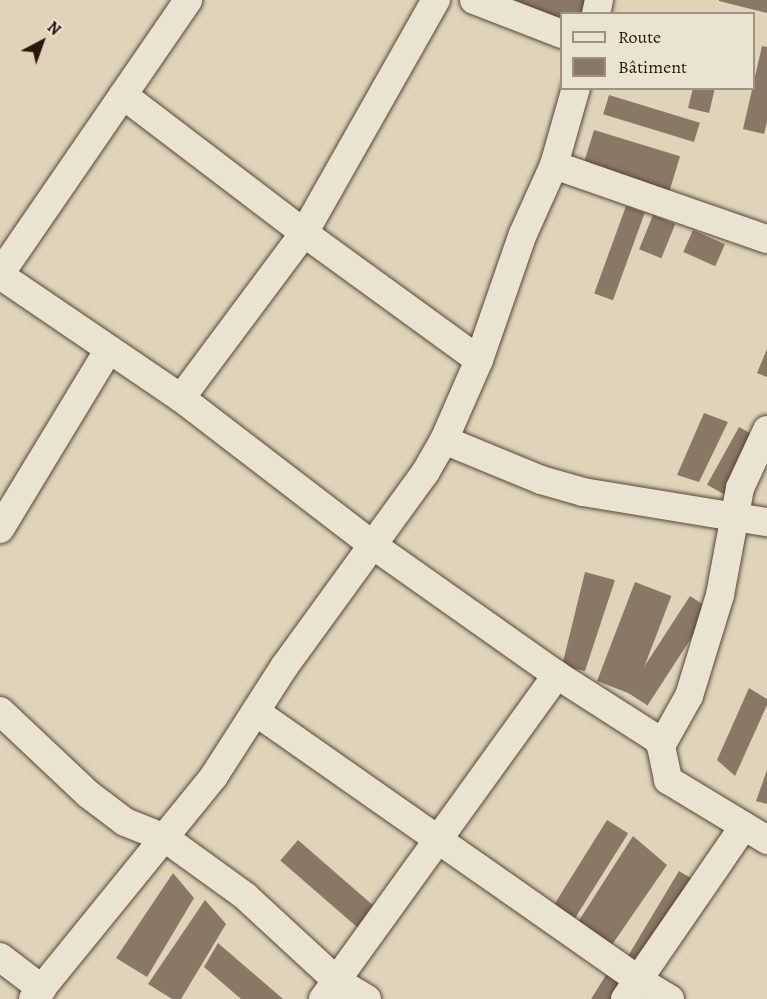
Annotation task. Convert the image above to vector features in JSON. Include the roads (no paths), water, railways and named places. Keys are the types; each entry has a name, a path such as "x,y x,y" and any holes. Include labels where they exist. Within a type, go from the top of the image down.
{"street":[{"path":"188,0 0,275 181,398 374,546 557,675 648,733 661,747 668,780 755,833 632,990"},
{"path":"181,398 304,233 436,0"},
{"path":"474,0 560,34"},
{"path":"0,957 38,994 214,776 320,615 374,546 425,473 444,440 479,360 523,234 554,165 575,90"},
{"path":"123,95 304,233 479,360"},
{"path":"554,165 767,239"},
{"path":"0,529 109,349"},
{"path":"661,747 692,685 720,595 740,488 767,430"},
{"path":"444,440 542,480 583,492 767,522"},
{"path":"330,990 557,675"},
{"path":"0,711 88,794 125,822 165,838 245,896 330,990 367,999"},
{"path":"256,712 439,840 632,990 670,999"}]}
